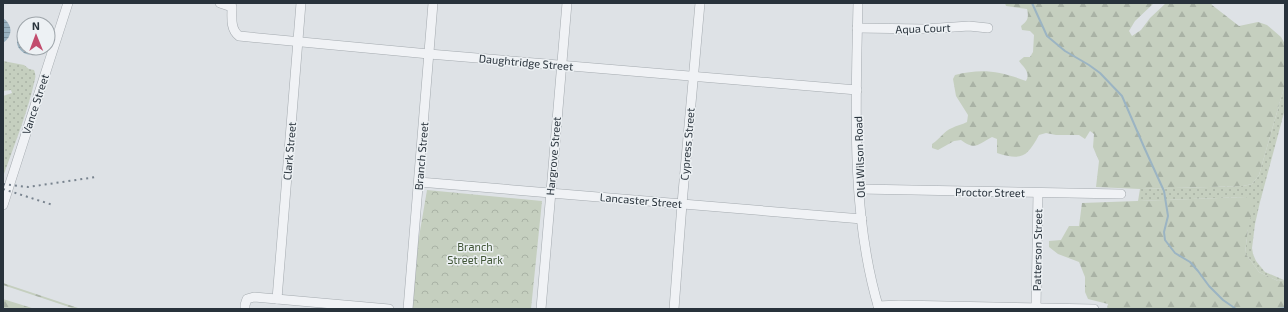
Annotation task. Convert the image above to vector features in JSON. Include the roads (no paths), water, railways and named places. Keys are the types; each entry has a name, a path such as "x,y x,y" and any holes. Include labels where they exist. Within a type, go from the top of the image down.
{"street":[{"name":"Vance Street","path":"3,205 68,3"},
{"name":"Daughtridge Street","path":"220,3 232,5 233,28 235,33 239,36 429,54 857,90"},
{"name":"Clark Street","path":"277,299 301,3"},
{"name":"Branch Street","path":"408,309 434,3"},
{"name":"Hargrove Street","path":"541,309 566,3"},
{"name":"Cypress Street","path":"674,309 700,3"},
{"name":"Old Wilson Road","path":"858,3 857,156 859,189 865,247 879,308"},
{"name":"Aqua Court","path":"858,28 926,29 969,26 988,28"},
{"name":"Lancaster Street","path":"419,182 550,192 862,220"},
{"name":"Proctor Street","path":"859,189 1121,194"},
{"name":"Patterson Street","path":"1036,308 1038,193"},
{"path":"245,309 244,305 247,299 254,297 342,307 389,309"},
{"path":"879,308 914,306 1094,309"}],"water":[{"path":"3,18 9,24 10,34 3,43"}],"waterway":[{"path":"1032,3 1047,36 1065,51 1100,73 1122,96 1164,191 1168,216 1164,232 1165,240 1175,253 1190,262 1209,286 1223,300 1236,309"},
{"path":"1277,309 1285,308"}],"railway":[{"path":"3,184 28,187 96,177"},
{"path":"3,189 53,205"}],"park label":[{"name":"Branch Street Park","path":"475,252"}]}
